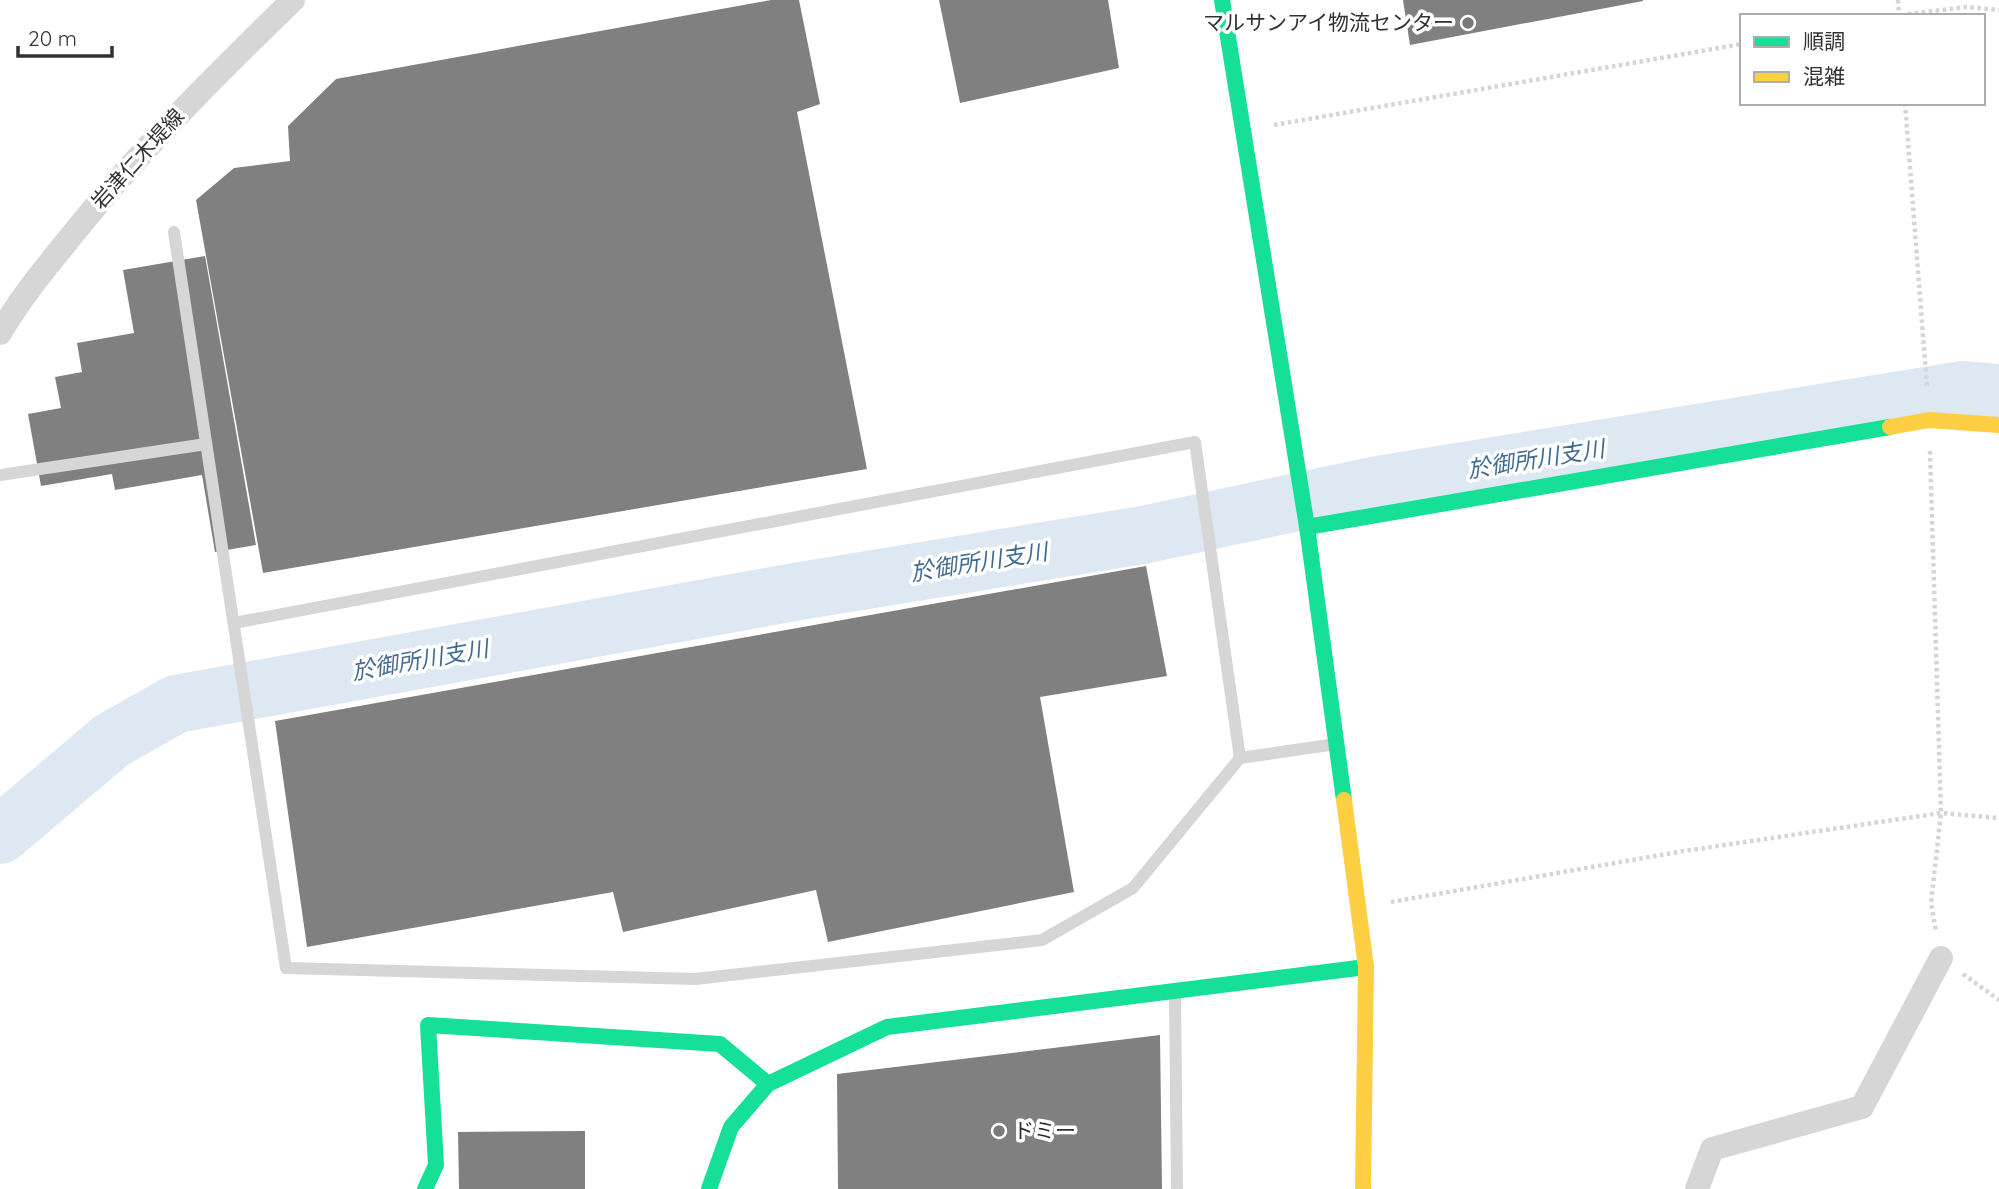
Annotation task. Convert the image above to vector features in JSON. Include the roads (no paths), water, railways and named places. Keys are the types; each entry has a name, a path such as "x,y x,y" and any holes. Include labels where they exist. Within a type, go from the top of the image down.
{"street":[{"name":"岩津仁木堤線","path":"0,333 18,302 117,180 212,78 293,0"},
{"path":"1222,0 1307,527 1359,907 1366,967 1363,1189"},
{"path":"1307,527 1929,420 1999,425"},
{"path":"1697,1189 1712,1149 1862,1107 1941,958"},
{"path":"709,1189 731,1127 768,1084 887,1027 1366,967"},
{"path":"425,1189 436,1165 428,1025 720,1044 768,1084"}],"lane":[{"path":"174,232 286,968 695,979 1042,940 1132,888 1240,758 1337,744"},
{"path":"234,623 1195,442 1240,758"},
{"path":"0,475 206,444"},
{"path":"1175,991 1177,1189"}],"waterway":[{"name":"於御所川支川","path":"0,835 111,741 176,704 800,591 1143,535 1377,485 1962,390 1999,393"}],"place":[{"name":"マルサンアイ物流センター","path":"1468,23"},
{"name":"ドミー","path":"999,1131"}]}
